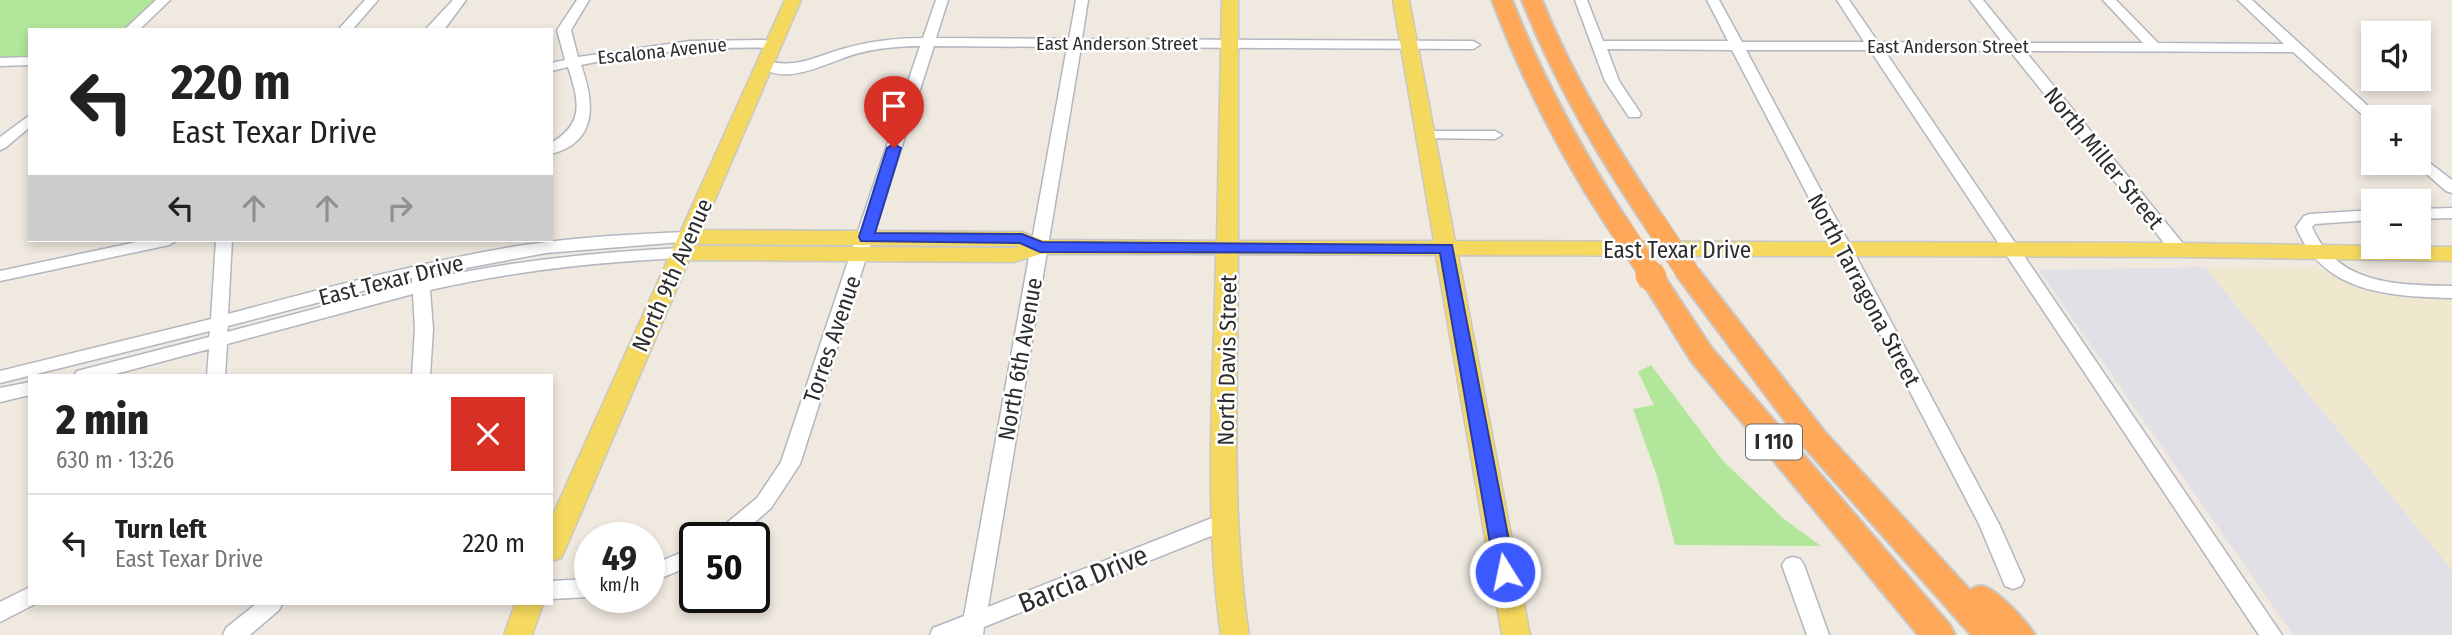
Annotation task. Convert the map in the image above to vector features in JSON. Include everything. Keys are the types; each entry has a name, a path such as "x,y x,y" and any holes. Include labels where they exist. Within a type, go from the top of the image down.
{"highway":[{"name":"I 110","path":"1502,0 1549,110 1580,165 1701,354 1938,635"},
{"name":"I 110","path":"1532,0 1554,53 1612,160 1690,276 1824,450 1991,635"},
{"path":"1759,368 1922,540 2018,635"},
{"path":"1908,599 1924,635"}],"main road":[{"name":"North 9th Avenue","path":"553,545 793,0"},
{"name":"North Davis Street","path":"1230,0 1224,522 1228,587 1235,635"},
{"path":"1401,0 1516,635"},
{"name":"East Texar Drive","path":"685,245 863,246 1014,255 1040,247 2014,252 2179,250 2452,254"},
{"path":"518,635 529,605"}],"street":[{"path":"133,28 164,0"},
{"path":"347,28 372,0"},
{"path":"434,28 460,0"},
{"path":"553,149 576,133 586,119 587,111 564,30 583,0"},
{"name":"Torres Avenue","path":"742,522 764,503 790,464 943,0"},
{"name":"North 6th Avenue","path":"973,629 1082,0"},
{"path":"1581,0 1612,81 1633,114"},
{"name":"North Tarragona Street","path":"1713,0 1989,524 2013,580"},
{"path":"1843,0 2270,635"},
{"name":"North Miller Street","path":"1976,0 2179,250"},
{"path":"2109,0 2154,47"},
{"path":"2244,0 2361,106"},
{"name":"Escalona Avenue","path":"553,67 679,45 724,42 774,44"},
{"name":"East Anderson Street","path":"766,65 778,69 797,69 863,47 929,42 1473,45"},
{"name":"East Anderson Street","path":"1599,45 2296,48"},
{"path":"0,62 28,61"},
{"path":"0,145 28,121"},
{"path":"1425,135 1495,135"},
{"path":"2431,169 2452,188"},
{"path":"2431,214 2452,213"},
{"path":"2361,216 2310,219 2304,227 2308,244 2315,253 2348,275 2387,288 2452,292"},
{"path":"0,276 160,242"},
{"path":"216,374 224,242"},
{"name":"East Texar Drive","path":"89,374 218,332 421,278 685,245"},
{"path":"421,278 424,353 421,374"},
{"name":"East Texar Drive","path":"0,377 218,332"},
{"path":"0,395 28,388"},
{"name":"Barcia Drive","path":"941,635 973,629 1224,522"},
{"path":"1793,565 1818,635"},
{"path":"553,590 574,589"},
{"path":"0,613 28,597"},
{"path":"234,635 270,605"}],"shaded area":[{"path":"2205,267 2452,570 2452,635 2293,635 2039,270"},
{"path":"2205,267 2315,267 2382,294 2452,297 2452,570"}],"green space":[{"path":"0,0 164,0 133,28 28,28 28,61 0,62"},
{"path":"1651,365 1723,461 1784,519 1821,546 1675,545 1657,476 1633,409 1654,405 1638,372"}],"route":[{"path":"894,148 866,237 1022,239 1040,247 1447,249 1505,572"}]}
